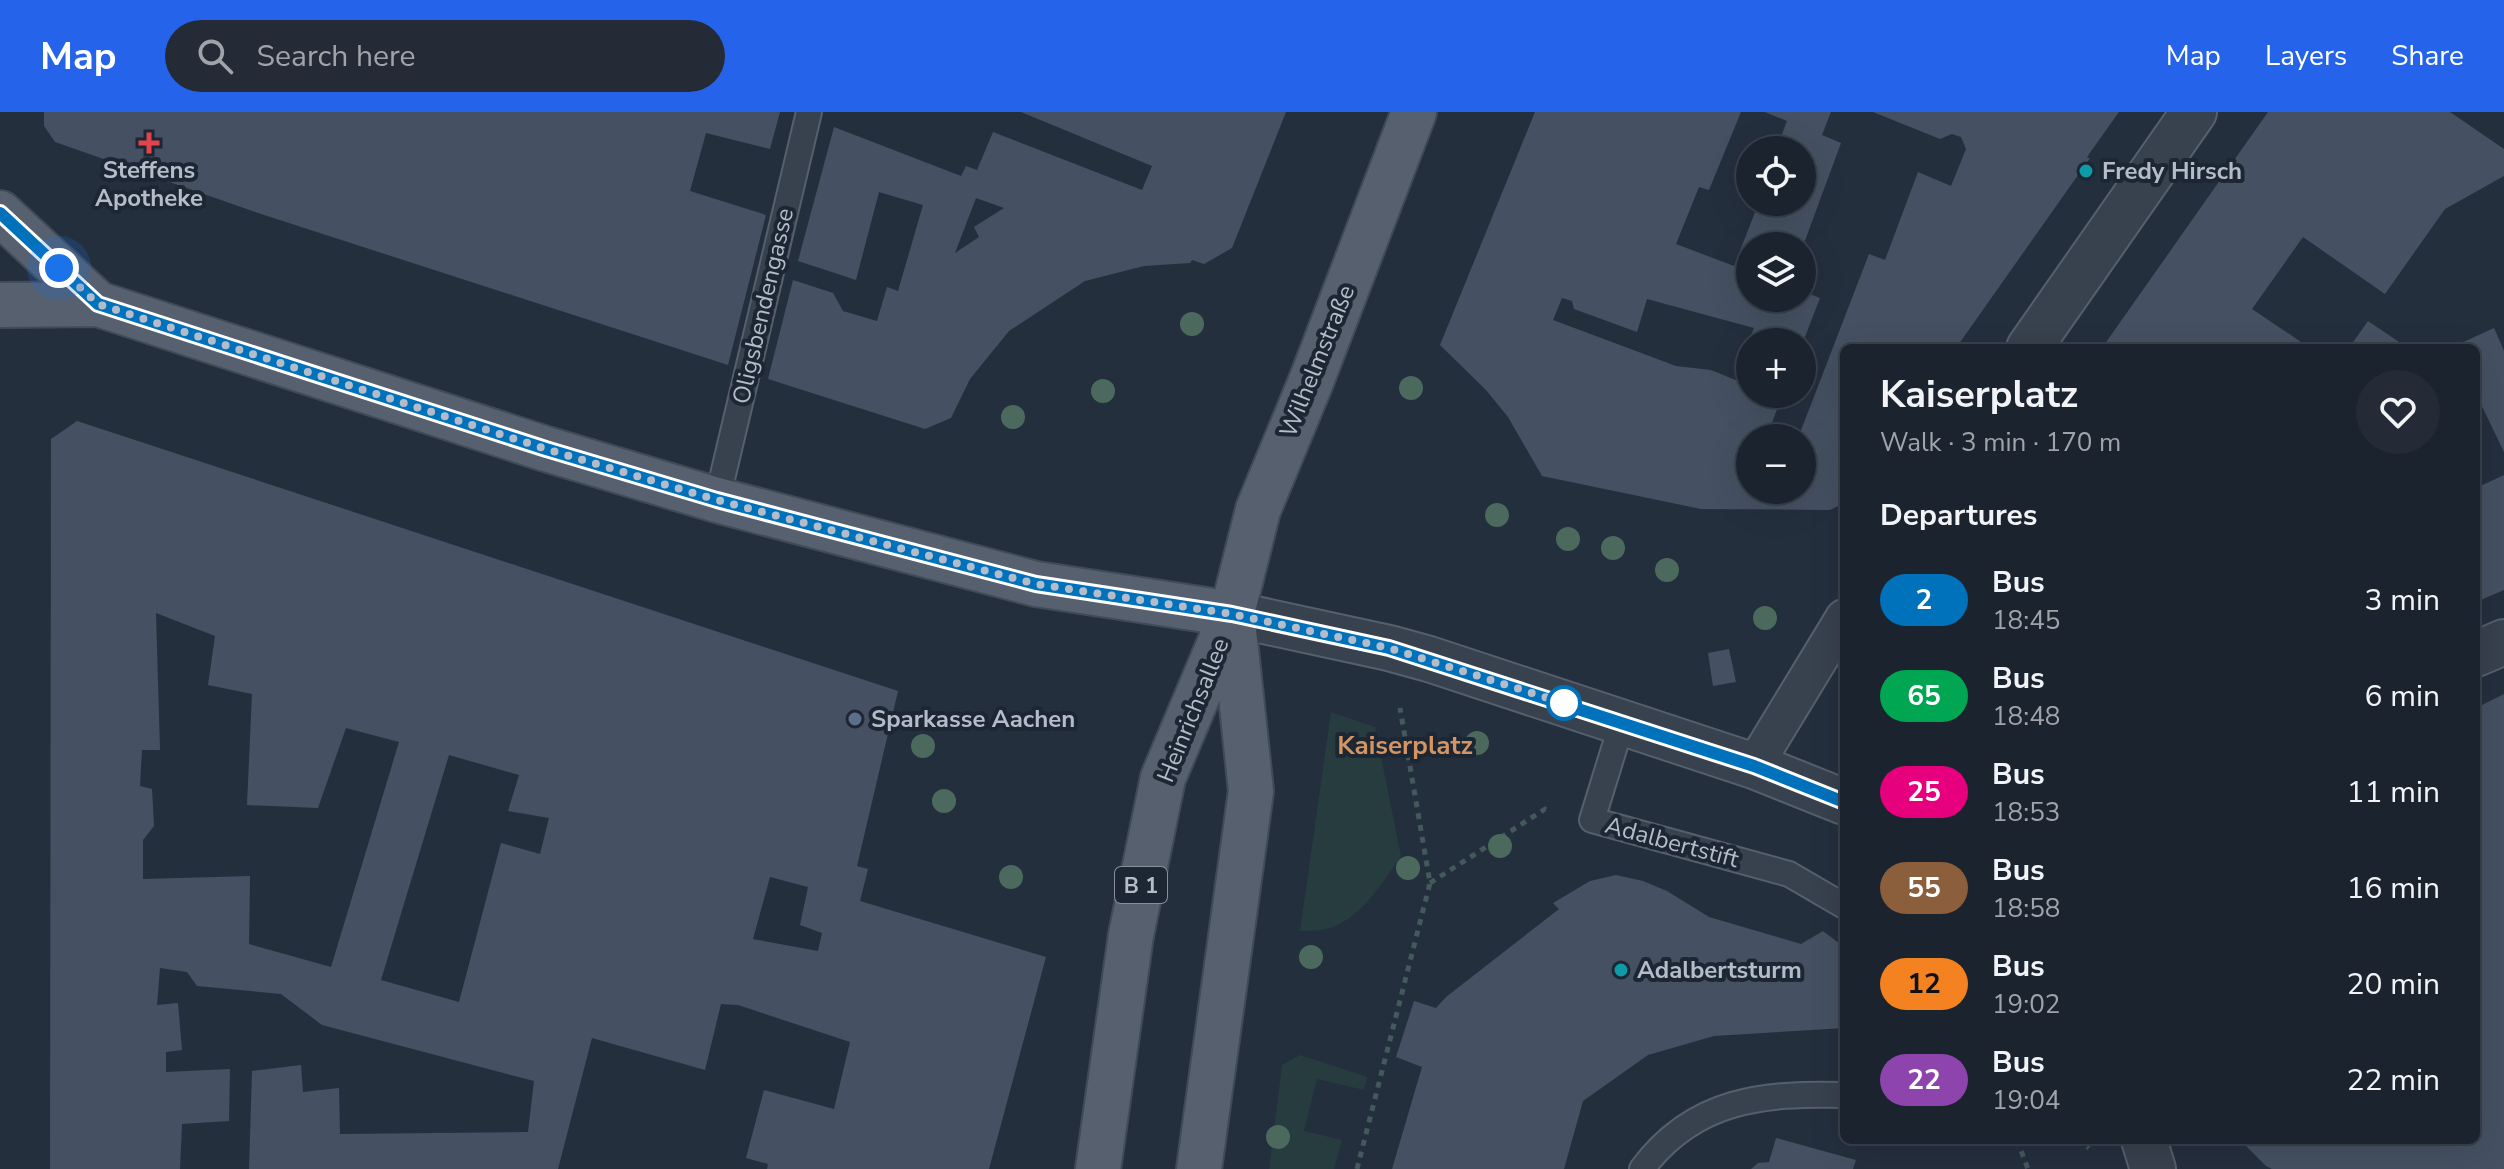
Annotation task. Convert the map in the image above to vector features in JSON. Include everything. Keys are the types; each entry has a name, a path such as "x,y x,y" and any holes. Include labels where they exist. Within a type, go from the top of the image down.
{"main road":[{"name":"Wilhelmstraße","path":"1232,614 1264,496 1414,112"},
{"path":"0,213 98,304"},
{"path":"0,305 98,304 546,449 717,500 1036,584 1232,614"},
{"name":"Heinrichsallee","path":"1098,1169 1131,935 1163,778 1232,614"},
{"name":"Heinrichsallee","path":"1199,1169 1251,791 1232,614"}],"street":[{"path":"2032,344 2194,112"},
{"path":"1232,614 1389,648 1754,766 1840,800"},
{"path":"1754,766 1840,625"},
{"path":"2480,652 2504,642"},
{"path":"2145,1144 2153,1169"}],"lane":[{"name":"Oligsbendengasse","path":"717,500 809,112"},
{"name":"Adalbertstift","path":"1622,723 1592,820 1789,874 1840,904"},
{"path":"1642,1169 1683,1126 1731,1104 1766,1096 1840,1095"}],"path":[{"path":"1357,1169 1430,883 1389,648"},
{"path":"1430,883 1545,809 1592,820"},
{"path":"2019,1144 2028,1169"}],"green space":[{"path":"1331,712 1375,727 1401,856 1360,910 1338,925 1316,931 1300,931"},
{"path":"1300,1055 1367,1077 1364,1090 1317,1079 1304,1131 1342,1140 1334,1169 1269,1169 1282,1065"}],"building":[{"path":"44,112 780,112 770,149 706,133 690,191 766,215 728,365 258,213 55,142 44,126"},
{"path":"1021,112 1286,112 1232,248 1204,264 1192,260 1190,263 1144,266 1085,281 1009,331 970,379 951,418 925,429 768,379 793,280 833,293 843,311 877,321 887,287 898,291 923,205 879,192 856,280 798,261 834,127 961,176 966,166 977,170 993,132 1142,190 1152,166","holes":["976,198 1004,208 974,227 979,237 955,253"]},
{"path":"1535,112 1741,112 1709,190 1699,187 1676,244 1734,266 1736,261 1736,312 1815,312 1808,328 1754,328 1647,299 1637,332 1574,309 1572,301 1562,298 1553,320 1676,366 1711,370 1736,380 1736,408 1778,408 1771,424 1736,424 1736,504 1816,504 1816,424 1803,424 1810,408 1816,408 1816,391 1869,254 1885,260 1918,172 1951,186 1966,149 1961,137 1952,134 1940,139 1873,112 2119,112 1959,344 1840,344 1840,505 1830,510 1701,509 1542,476 1508,417 1486,390 1440,345"},
{"path":"1765,112 1831,112 1822,135 1841,143 1816,211 1816,136 1781,136 1787,121"},
{"path":"2268,112 2450,112 2504,149 2504,176 2445,209 2385,294 2303,237 2252,309 2304,344 2105,344"},
{"path":"1754,216 1814,216 1808,232 1747,232"},
{"path":"2368,321 2402,344 2352,344"},
{"path":"2494,328 2504,351 2504,452 2480,402 2480,344 2459,344"},
{"path":"77,421 898,691 857,866 868,869 860,901 1046,957 989,1169 767,1169 768,1164 746,1158 764,1090 834,1109 850,1042 738,1005 721,1004 705,1070 592,1038 558,1169 249,1169 252,1071 301,1065 303,1092 339,1088 340,1134 528,1132 534,1081 322,1025 281,994 197,986 187,972 160,968 157,1005 178,1003 182,1050 166,1052 166,1072 230,1069 229,1121 182,1124 180,1169 50,1169 51,439","holes":["156,613 215,636 208,685 252,694 247,805 318,808 346,728 399,742 331,967 249,944 250,876 143,879 143,840 154,826 152,789 140,786 142,750 160,750","449,755 519,775 508,811 549,818 540,854 501,843 459,1002 381,980","770,877 808,887 800,925 822,933 818,951 753,939"]},
{"path":"2504,475 2504,590 2480,600 2480,486"},
{"path":"1729,649 1736,682 1713,686 1708,653"},
{"path":"2504,694 2504,1169 2272,1169 2244,1144 2480,1144 2480,706"},
{"path":"1616,875 1643,881 1667,891 1709,917 1801,944 1823,931 1840,944 1840,1028 1714,1036 1648,1055 1583,1101 1564,1169 1392,1169 1422,1067 1396,1057 1414,1001 1436,1008 1559,909 1553,903 1590,881"},
{"path":"1776,1138 1856,1160 1853,1169 1751,1169 1758,1163 1769,1162"}],"bus line":[{"name":"2","path":"0,213 98,304 546,449 717,500 1036,584 1232,614 1389,648 1754,766 1840,800"}],"place":[{"name":"Steffens Apotheke","path":"149,143"},
{"name":"Fredy Hirsch","path":"2086,171"},
{"name":"Sparkasse Aachen","path":"855,719"},
{"name":"Adalbertsturm","path":"1621,970"}],"district":[{"name":"Kaiserplatz","path":"1405,745"}],"route":[{"path":"59,268 98,304 546,449 717,500 1036,584 1232,614 1389,648 1567,704 1564,703"}]}
